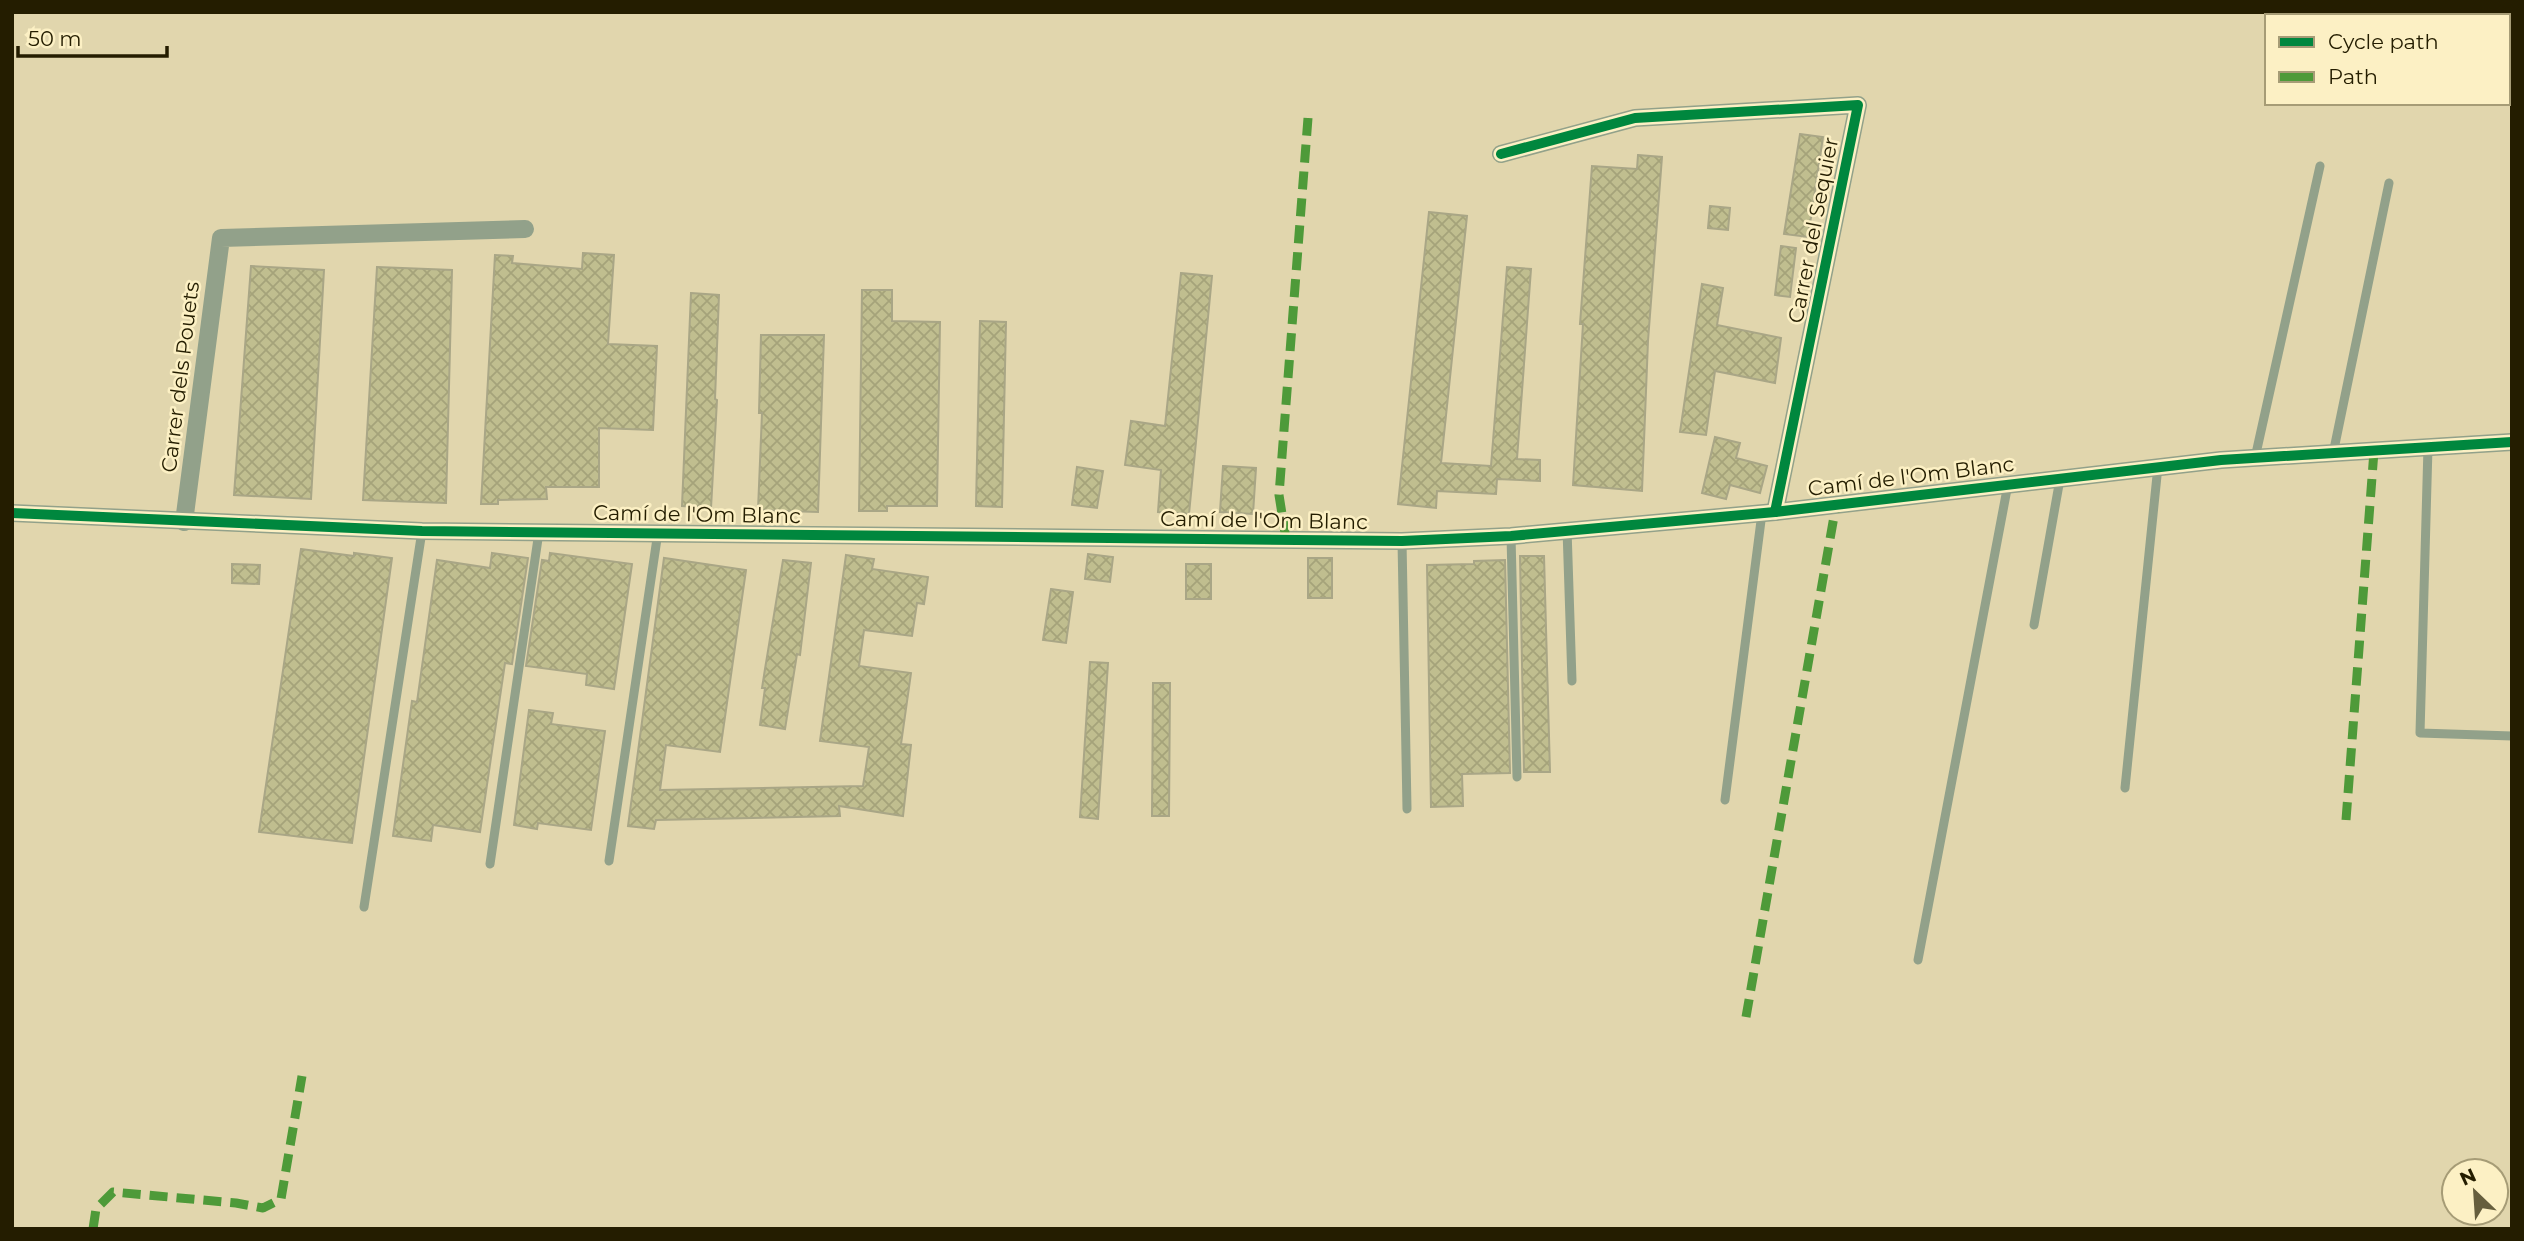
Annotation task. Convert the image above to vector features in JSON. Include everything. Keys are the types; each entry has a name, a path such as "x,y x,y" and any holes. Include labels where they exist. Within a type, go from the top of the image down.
{"street":[{"name":"Carrer del Sequier","path":"1501,153 1635,118 1858,105 1769,512"},
{"name":"Carrer dels Pouets","path":"184,522 221,238 526,229"},
{"name":"Camí de l'Om Blanc","path":"12,513 422,531 1402,541 1511,536 1769,512 2158,466 2512,442"}],"lane":[{"path":"2255,458 2320,166"},
{"path":"2333,454 2389,183"},
{"path":"2428,447 2420,733 2512,736"},
{"path":"2125,788 2158,466"},
{"path":"2034,625 2061,478"},
{"path":"1918,960 2008,484"},
{"path":"1725,800 1769,512"},
{"path":"1567,529 1572,681"},
{"path":"364,907 422,531"},
{"path":"490,864 539,532"},
{"path":"610,861 658,532"},
{"path":"1511,536 1517,777"},
{"path":"1402,541 1407,809"}],"building":[{"path":"1800,134 1823,137 1808,237 1784,234"},
{"path":"1638,155 1662,157 1648,341 1642,491 1573,485 1583,324 1580,324 1592,166 1637,169"},
{"path":"1710,206 1730,208 1728,230 1708,228"},
{"path":"1429,212 1467,216 1441,463 1491,466 1507,267 1531,269 1517,459 1540,460 1540,481 1497,479 1496,494 1437,491 1436,508 1398,504"},
{"path":"1781,246 1796,248 1790,297 1775,295"},
{"path":"583,253 614,255 608,344 657,346 653,430 599,428 599,487 546,487 547,499 498,500 498,504 481,504 495,255 513,256 512,263 582,269"},
{"path":"251,266 324,270 311,499 234,495"},
{"path":"377,267 452,270 446,503 363,500"},
{"path":"1181,273 1212,276 1189,514 1158,512 1161,470 1125,465 1131,421 1165,426"},
{"path":"1702,284 1723,288 1717,325 1781,338 1775,383 1715,371 1706,435 1680,432"},
{"path":"862,290 892,290 892,321 940,322 937,506 887,506 887,511 859,511"},
{"path":"691,293 719,295 711,508 682,506"},
{"path":"980,321 1006,322 1002,507 976,506"},
{"path":"761,335 824,335 818,512 758,510 762,413 759,413"},
{"path":"1715,437 1740,443 1736,458 1767,466 1760,493 1730,485 1726,499 1702,493"},
{"path":"1223,466 1256,468 1253,514 1220,512"},
{"path":"1077,467 1103,471 1097,508 1072,505"},
{"path":"301,549 392,558 352,843 259,832"},
{"path":"492,553 528,558 512,664 505,663 480,832 433,825 431,841 393,836 412,701 417,702 437,560 490,568"},
{"path":"550,553 632,564 614,689 586,685 587,674 526,666 542,560 549,561"},
{"path":"1088,554 1113,557 1110,582 1085,579"},
{"path":"846,555 874,559 872,569 928,577 924,604 917,603 912,636 864,630 859,666 911,673 901,744 911,745 903,816 839,806 840,816 656,820 654,829 628,826 664,558 746,570 720,752 666,745 660,790 863,786 869,747 820,741"},
{"path":"1520,556 1544,556 1550,772 1524,772"},
{"path":"1308,558 1332,558 1332,598 1308,598"},
{"path":"783,560 811,563 800,655 797,654 785,729 760,725 765,688 762,688"},
{"path":"1505,560 1510,773 1462,774 1463,806 1431,807 1427,565"},
{"path":"232,564 260,565 259,584 232,583"},
{"path":"1186,564 1211,564 1211,599 1186,599"},
{"path":"1051,589 1073,592 1066,643 1043,640"},
{"path":"1090,662 1108,663 1098,819 1080,817"},
{"path":"1153,683 1170,683 1169,816 1152,816"},
{"path":"529,710 553,713 551,724 605,731 591,830 538,823 537,829 514,825"}],"marked path":[{"path":"1286,539 1279,495 1308,118"},
{"path":"2346,820 2374,451"},
{"path":"1746,1017 1836,505"},
{"path":"93,1229 96,1209 113,1192 236,1203 263,1208 281,1199 302,1076"}],"cycle path":[{"path":"1501,154 1635,118 1858,105 1775,512"},
{"path":"12,513 422,531 1402,541 1511,536 1775,512 2221,460 2512,442"}]}
